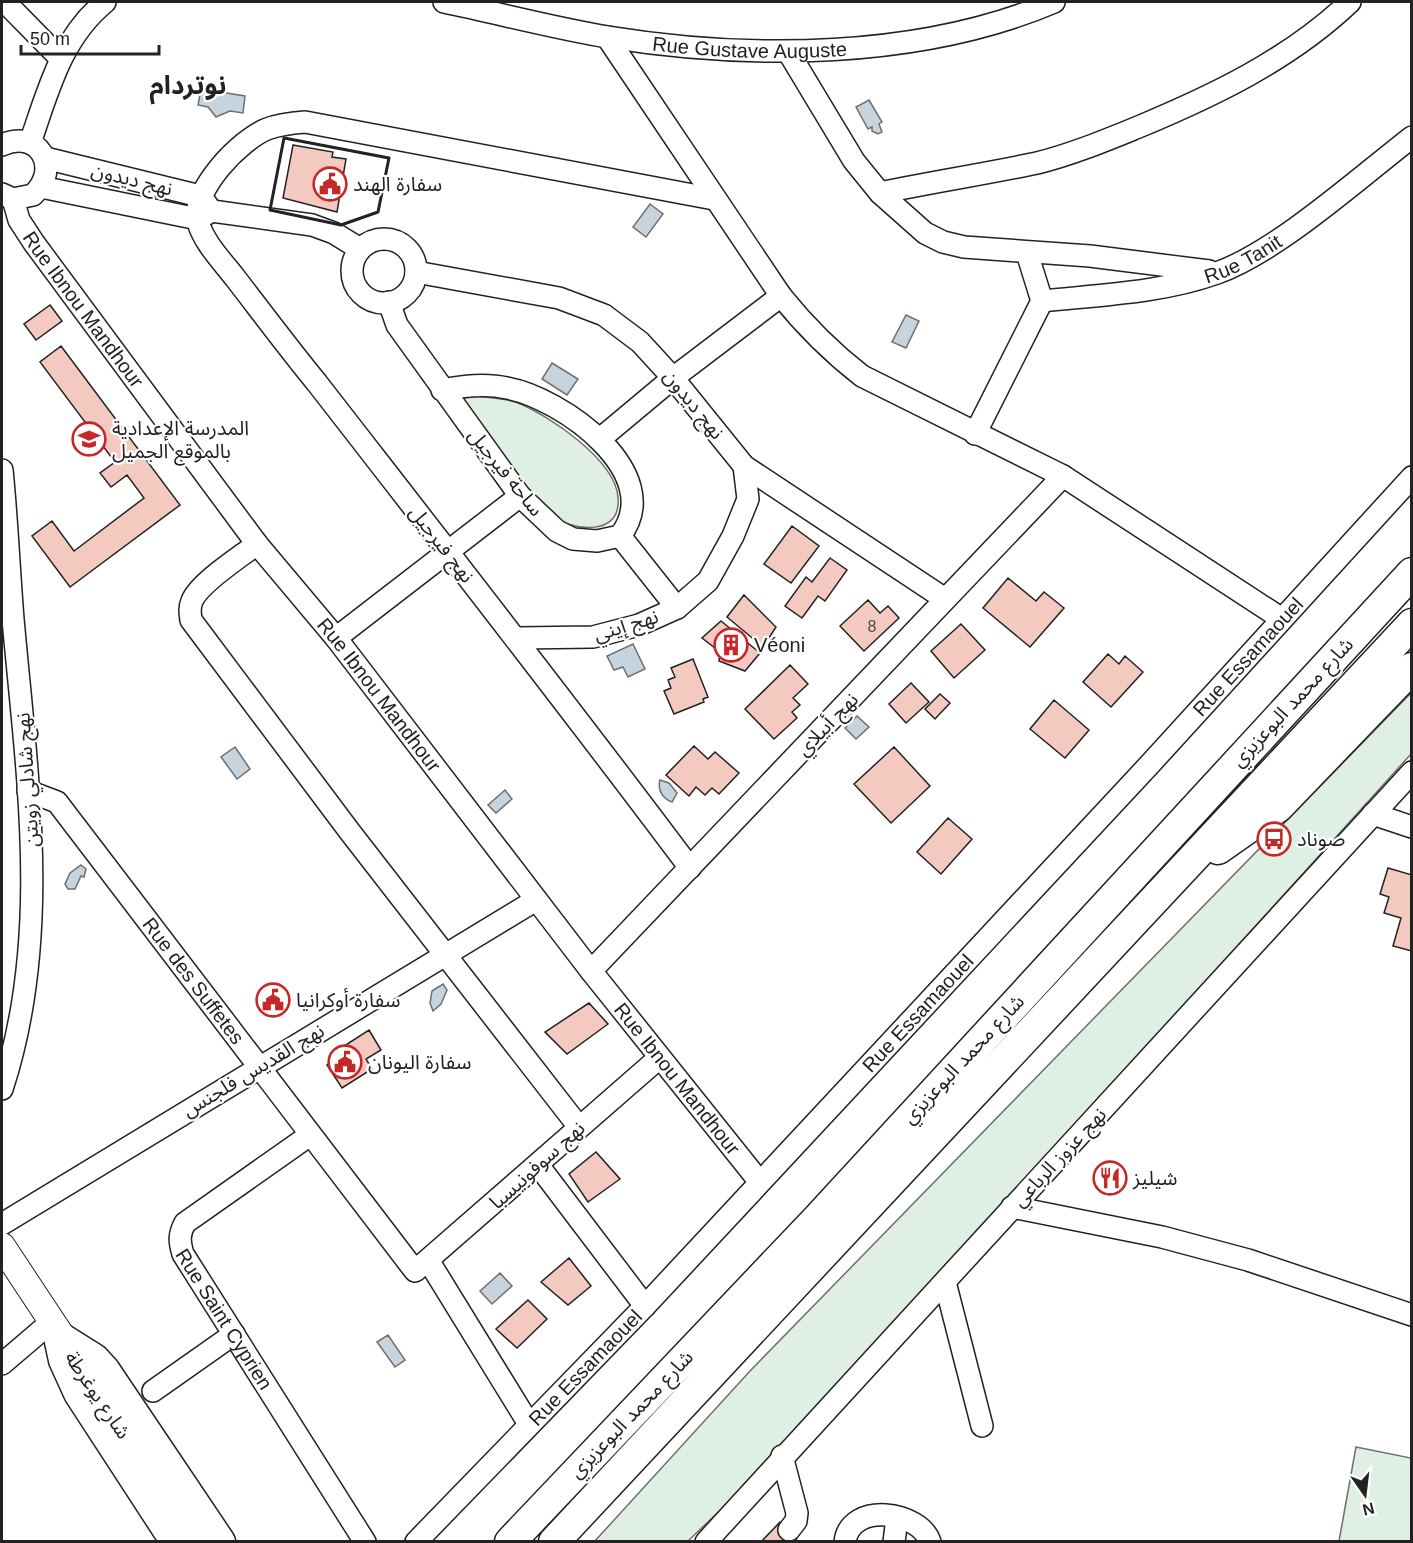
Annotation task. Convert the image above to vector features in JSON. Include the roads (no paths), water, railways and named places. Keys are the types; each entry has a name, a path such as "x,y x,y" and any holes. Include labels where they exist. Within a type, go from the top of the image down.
{"highway":[{"name":"شارع محمد البوعزيزي","path":"510,1542 817,1219 1411,573"},
{"name":"شارع محمد البوعزيزي","path":"554,1542 1412,624"},
{"path":"1189,865 1250,829 1278,807 1412,668"},
{"path":"55,1330 64,1360 79,1393 176,1542"},
{"path":"55,1330 105,1371 220,1542"},
{"path":"581,1542 588,1507"}],"main road":[{"name":"شارع يوغرطة","path":"2,1246 55,1330 198,1542"}],"street":[{"path":"4,2 60,58"},
{"path":"30,143 60,58 74,34 105,2"},
{"name":"Rue Gustave Auguste","path":"444,2 607,37 712,50 789,53 926,38 985,26 1054,2"},
{"path":"880,193 1038,162 1105,141 1217,92 1284,56 1320,31 1350,2"},
{"path":"607,37 782,297 818,339 862,376 1063,476 1282,619"},
{"path":"789,53 854,160 880,193 926,233 943,242 1027,253 1100,257 1218,272"},
{"path":"203,209 241,145 265,130 284,123 305,122 714,199"},
{"name":"Rue Tanit","path":"1042,301 1154,289 1218,272 1259,251 1296,226 1412,137"},
{"path":"2,145 21,140 30,143 45,158 47,168 41,188 33,195 5,198"},
{"name":"نهج ديدون","path":"45,158 203,209"},
{"name":"نهج ديدون","path":"41,188 312,225 333,233 360,249"},
{"name":"Rue Ibnou Mandhour","path":"5,198 34,243 257,544 336,638 591,971 759,1181"},
{"name":"نهج فيرجيل","path":"203,209 213,248 448,552 518,638 690,868"},
{"path":"375,240 392,240 410,252 416,273 408,292 389,302 373,301 357,289 351,269 360,249 375,240"},
{"path":"975,434 1042,301 1027,253"},
{"name":"نهج ديدون","path":"416,273 559,298 604,315 640,342 673,378 744,466 945,600"},
{"path":"600,440 673,378 782,297"},
{"name":"ساحة فيرجيل","path":"389,302 397,325 520,496 557,531 573,539 597,541 620,536"},
{"path":"442,390 477,385 508,388 545,403 600,440 630,481 634,498 629,525 620,536 677,608"},
{"name":"نهج إيني","path":"518,638 593,637 639,625 677,608 708,581 733,536 748,499 744,466"},
{"name":"نهج شادلي زويتن","path":"2,470 32,852 31,947 20,1016 2,1089"},
{"name":"نهج أبيلاي","path":"591,971 1063,476"},
{"name":"Rue Essamaouel","path":"416,1542 645,1306 759,1181 974,954 1412,477"},
{"path":"336,638 520,496"},
{"path":"257,544 200,590 192,600 189,610 192,620 350,832 447,954 579,1127"},
{"name":"نهج عزوز الرباعي","path":"706,1542 782,1456 945,1282 1412,772"},
{"name":"Rue des Suffetes","path":"28,791 57,802 260,1066 310,1135 422,1265 529,1424"},
{"path":"1373,814 1412,827"},
{"name":"نهج القديس فلجنس","path":"2,1224 536,900"},
{"name":"نهج سوفونيسبا","path":"422,1265 659,1058"},
{"name":"Rue Saint Cyprien","path":"310,1135 185,1223 179,1233 183,1254 365,1542"},
{"path":"538,1165 645,1306"},
{"path":"1012,1207 1162,1237 1248,1260 1412,1315"},
{"path":"945,1282 982,1426"},
{"path":"2,1364 55,1330"},
{"path":"153,1391 234,1334"},
{"path":"782,1456 797,1513 796,1521 789,1530"},
{"path":"845,1542 850,1525 860,1517 872,1515 897,1518 918,1524 930,1542"},
{"path":"894,1542 897,1518"}],"place":[{"name":"سفارة الهند","path":"330,184"},
{"name":"المدرسة الإعدادية بالموقع الجميل","path":"89,439"},
{"name":"Véoni","path":"731,645"},
{"name":"صوناد","path":"1274,839"},
{"name":"سفارة أوكرانيا","path":"273,1000"},
{"name":"سفارة اليونان","path":"345,1062"},
{"name":"شيليز","path":"1110,1178"}],"district":[{"name":"نوتردام","path":"188,85"}]}
